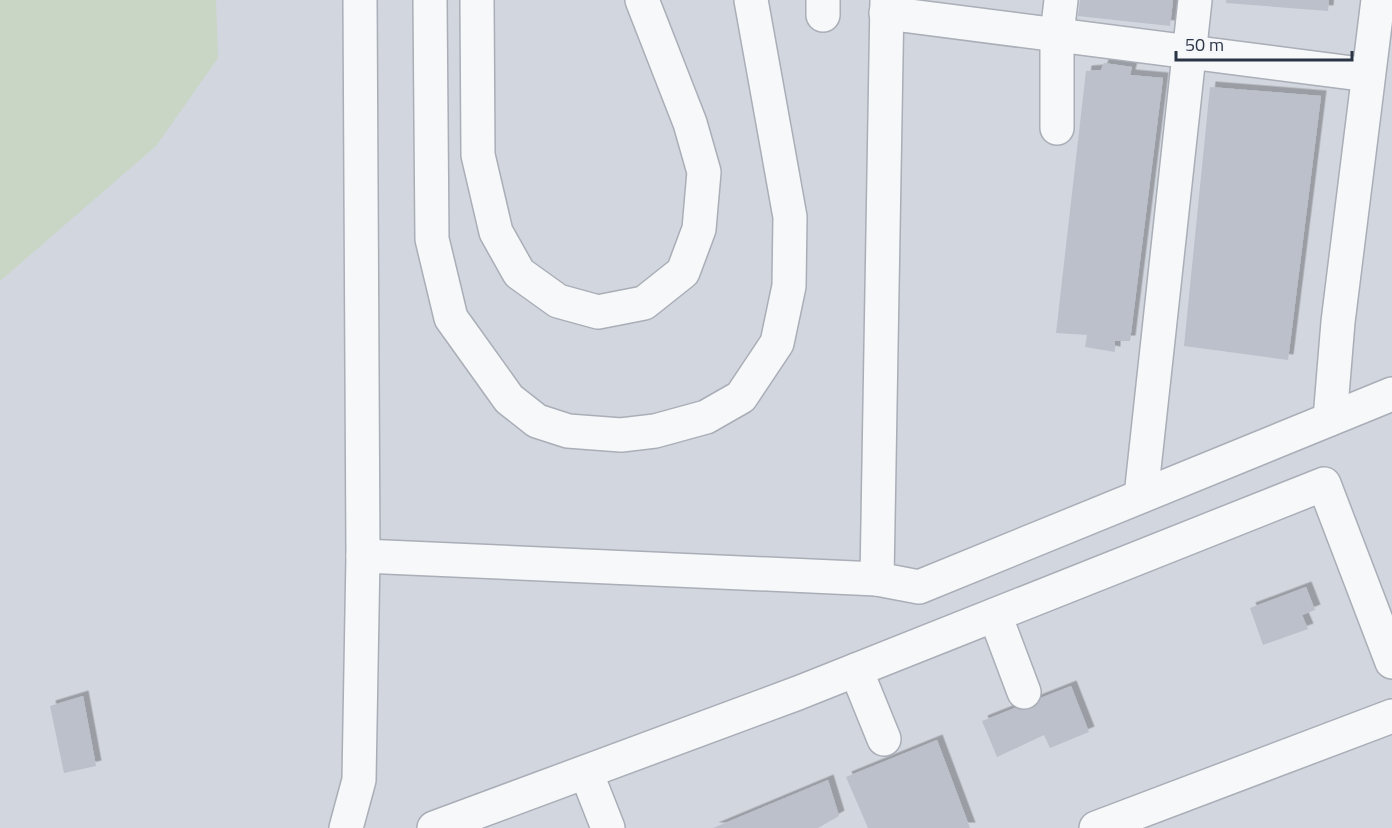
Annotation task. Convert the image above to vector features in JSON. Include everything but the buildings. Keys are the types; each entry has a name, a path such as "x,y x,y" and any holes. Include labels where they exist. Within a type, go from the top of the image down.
{"street":[{"path":"346,828 359,780 363,556 360,0"},
{"path":"430,0 432,239 451,318 509,399 537,421 568,431 621,435 655,431 706,417 741,397 777,343 789,286 790,217 751,0"},
{"path":"477,0 478,155 496,232 519,273 558,301 598,312 644,303 683,272 699,230 704,172 690,123 642,0"},
{"path":"1057,128 1057,34 1061,0"},
{"path":"1141,496 1195,0"},
{"path":"1330,419 1338,322 1378,104 1368,75 1378,0"},
{"path":"877,579 886,6 1057,34 1368,75"},
{"path":"363,556 877,579 919,587 1392,394"},
{"path":"434,828 856,670 1324,484 1382,612 1392,662"},
{"path":"995,615 1024,692"},
{"path":"856,670 884,739"},
{"path":"1096,828 1392,716"},
{"path":"586,772 609,828"}],"shaded area":[{"path":"0,0 1392,0 1392,828 0,828"}],"green space":[{"path":"0,0 216,0 218,58 156,146 0,281"}]}
